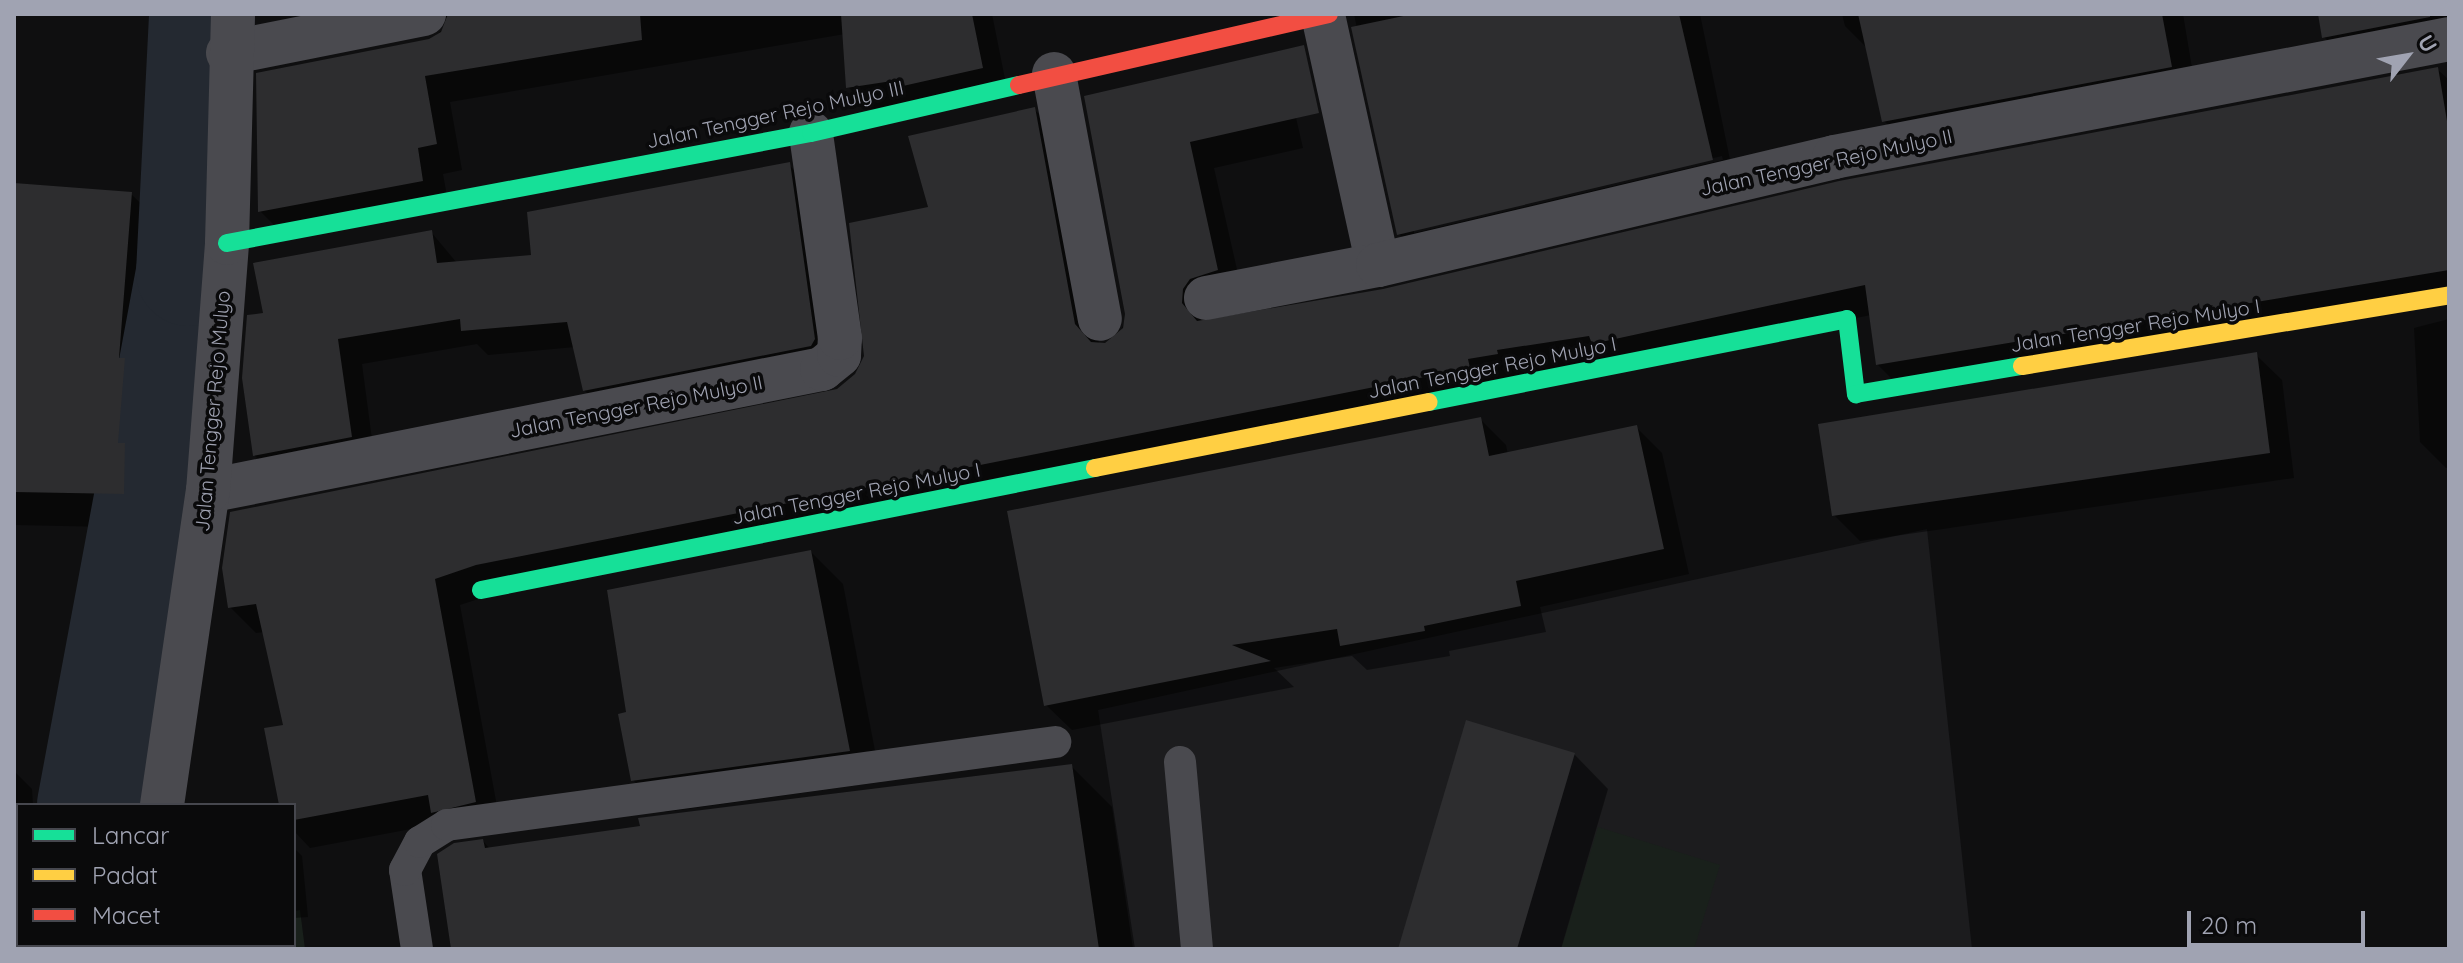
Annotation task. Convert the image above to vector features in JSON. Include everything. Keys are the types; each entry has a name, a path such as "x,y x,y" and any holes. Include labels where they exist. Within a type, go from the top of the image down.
{"street":[{"path":"230,34 424,14"},
{"path":"1326,15 1378,265"},
{"name":"Jalan Tengger Rejo Mulyo III","path":"227,243 811,133 1054,74 1326,15"},
{"name":"Jalan Tengger Rejo Mulyo","path":"162,803 208,491 227,243 230,34"},
{"name":"Jalan Tengger Rejo Mulyo II","path":"1206,298 1378,265 1834,157 2449,39"},
{"path":"1054,74 1100,319"},
{"name":"Jalan Tengger Rejo Mulyo II","path":"208,491 822,369 839,355 840,338 811,133"},
{"name":"Jalan Tengger Rejo Mulyo I","path":"481,590 1847,319 1850,377 1856,394 2449,295"}],"lane":[{"path":"417,949 405,870 420,842 447,825 1055,742"},
{"path":"1180,762 1197,949"}],"shaded area":[{"path":"1927,529 1972,949 1135,949 1098,710"},
{"path":"1598,827 1720,865 1694,949 1561,949"},
{"path":"300,910 305,949 160,949 296,947 296,911"}],"building":[{"path":"448,14 640,14 642,40 425,76 437,144 418,148 423,181 258,212 256,73 429,39 441,32"},
{"path":"841,14 972,14 983,68 894,88 892,81 846,88"},
{"path":"1413,14 1679,14 1713,160 1397,235 1351,27"},
{"path":"1858,14 2162,14 2172,67 1882,122"},
{"path":"2318,14 2430,14 2430,17 2322,38"},
{"path":"1304,45 1319,113 1190,142 1218,270 1190,279 1183,289 1182,303 1197,321 1383,289 1839,181 2438,67 2449,133 2449,270 1876,365 1865,285 1592,344 1589,336 1497,350 1498,354 1468,359 1470,368 476,565 435,579 476,802 431,813 428,795 296,820 296,803 279,803 264,728 283,725 256,604 228,608 222,568 230,512 837,389 855,374 864,356 849,223 928,207 908,136 1035,107 1075,324 1091,342 1105,343 1123,328 1125,314 1084,96"},
{"path":"790,162 815,339 811,346 583,391 567,322 461,331 460,319 338,339 352,437 253,456 242,378 247,315 263,313 253,263 432,230 437,263 531,255 527,212"},
{"path":"14,183 132,192 119,358 125,358 118,443 125,443 124,494 14,492"},
{"path":"2257,352 2270,453 1832,516 1818,424"},
{"path":"1481,417 1489,456 1637,425 1664,549 1516,581 1521,606 1424,626 1425,631 1340,646 1337,629 1232,645 1271,661 1044,706 1007,511"},
{"path":"811,550 850,751 631,781 618,714 626,712 607,590"},
{"path":"1466,720 1575,753 1517,949 1398,949"},
{"path":"1072,764 1099,949 451,949 437,854 454,843 483,839 485,848 640,826 638,818"}],"waterway":[{"path":"90,803 189,273 202,14"}],"traffic: fast":[{"path":"227,243 811,133 1019,85"},
{"path":"1429,402 1847,319 1856,394 2022,366"},
{"path":"481,590 1095,468"}],"traffic: slow":[{"path":"2022,366 2449,295"},
{"path":"1095,468 1429,402"}],"traffic: jam":[{"path":"1019,85 1329,14"}]}
